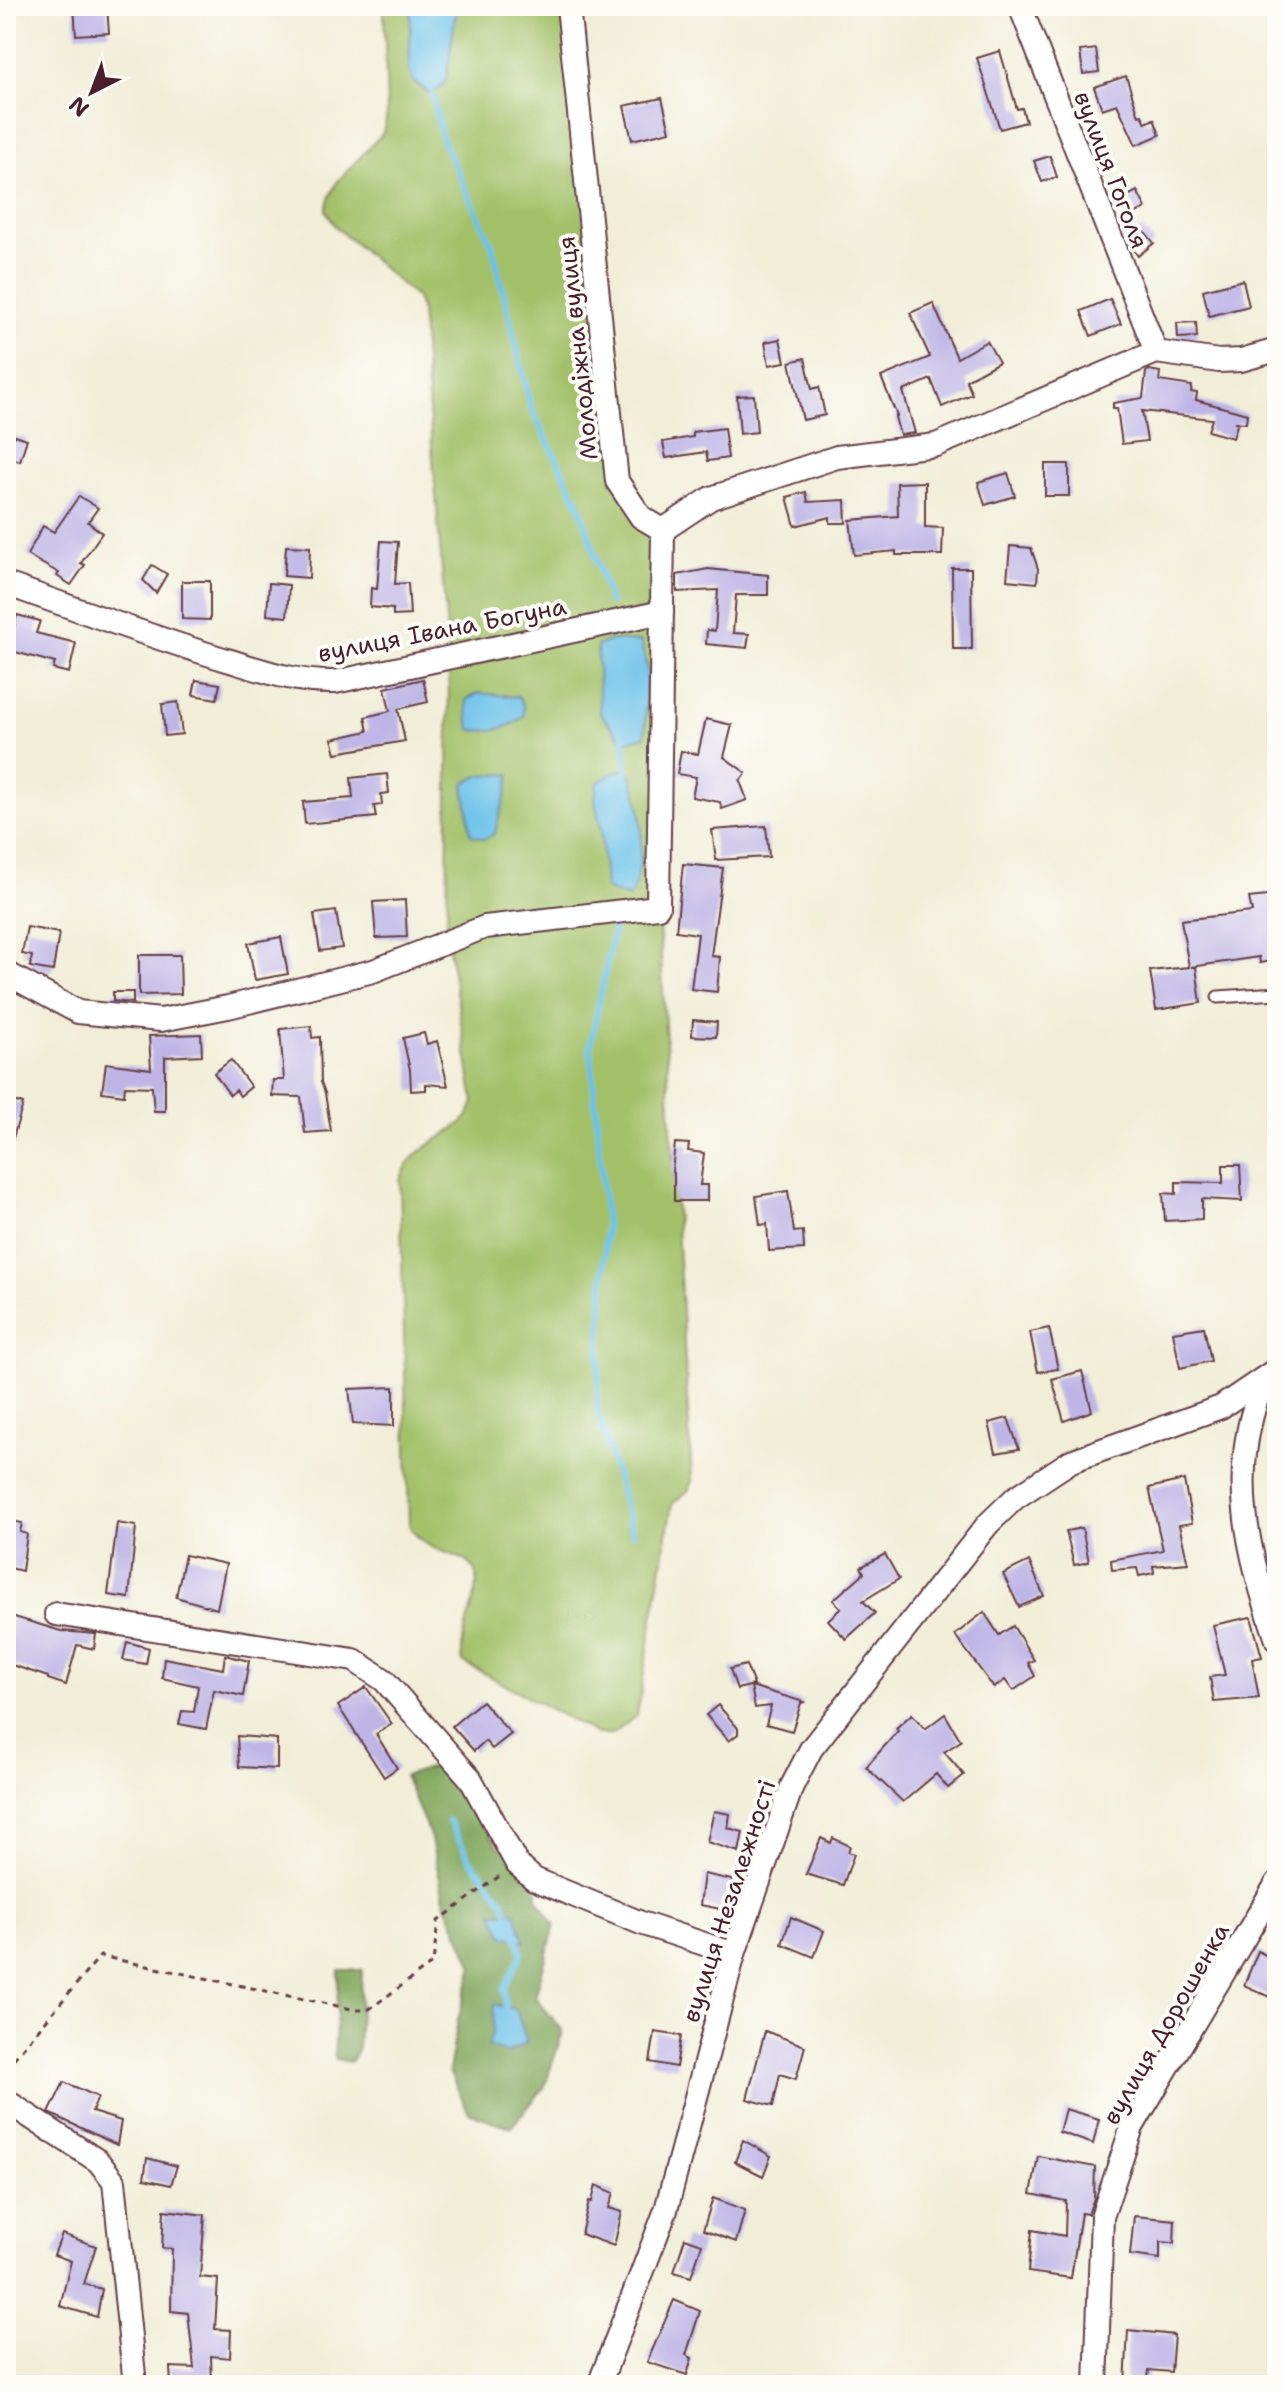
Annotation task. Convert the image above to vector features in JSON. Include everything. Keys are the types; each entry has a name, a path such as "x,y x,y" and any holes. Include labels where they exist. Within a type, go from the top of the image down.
{"street":[{"name":"Молодіжна вулиця","path":"568,6 617,481 641,517 663,530"},
{"name":"вулиця Гоголя","path":"1020,6 1156,352"},
{"path":"6,973 78,1012 161,1020 228,1007 373,971 485,927 658,907 663,530 711,498 837,457 936,445 1156,352 1219,361 1241,360 1277,350"},
{"name":"вулиця Івана Богуна","path":"6,584 187,648 291,679 317,682 335,682 662,612"},
{"path":"1270,1374 1251,1410 1246,1434 1243,1496 1255,1575 1277,1640"},
{"name":"вулиця Незалежності","path":"599,2385 666,2210 734,1954 792,1786 811,1749 988,1524 1015,1498 1071,1461 1221,1407 1270,1374"},
{"path":"56,1614 354,1660 384,1680 470,1778 517,1864 534,1879 641,1923 734,1954"},
{"name":"вулиця Дорошенка","path":"1096,2385 1102,2217 1132,2127 1277,1883"},
{"path":"6,2101 98,2161 114,2181 135,2385"}],"lane":[{"path":"1218,997 1277,993"}],"path":[{"path":"6,2068 100,1956 368,2010 433,1963 438,1921 517,1864"}],"green space":[{"path":"384,6 568,6 617,480 663,530 658,907 692,1480 689,1490 672,1504 637,1715 613,1734 597,1734 463,1662 463,1639 476,1589 475,1570 463,1559 426,1543 409,1525 400,1181 416,1155 460,1124 474,1102 447,936 449,657 421,311 416,297 335,226 326,210 337,182 383,133 387,115"},
{"path":"445,1763 497,1845 536,1868 537,1898 555,1925 535,1997 563,2031 544,2088 511,2127 469,2113 449,2071 458,2020 473,1966 445,1903 430,1835 404,1776"},
{"path":"339,1970 362,1970 358,2047 352,2062 334,2059"}],"water":[{"path":"411,6 457,6 446,81 430,94 413,81 409,71"},
{"path":"611,640 641,642 647,668 645,736 624,742 600,713 597,646"},
{"path":"479,693 518,697 523,704 524,716 498,729 470,729 466,700"},
{"path":"627,768 637,796 642,833 639,869 629,898 605,889 601,829 595,801 597,783"},
{"path":"510,774 495,833 485,839 471,835 464,783 481,775"},
{"path":"515,1912 525,1941 504,1936 493,1913"},
{"path":"494,2004 516,2010 527,2042 507,2053 488,2047 493,2030"}],"building":[{"path":"74,6 107,6 109,33 76,35"},
{"path":"1096,49 1099,72 1083,74 1080,51"},
{"path":"1000,51 1017,109 1022,108 1026,122 1000,129 977,58"},
{"path":"1126,76 1139,116 1142,115 1146,123 1154,119 1160,135 1136,145 1117,104 1102,109 1094,87"},
{"path":"662,98 670,131 632,140 624,106"},
{"path":"1050,156 1057,177 1042,182 1034,161"},
{"path":"1137,191 1146,208 1126,218 1118,201"},
{"path":"1142,228 1154,243 1138,256 1127,241"},
{"path":"1243,280 1249,306 1209,316 1203,290"},
{"path":"1110,299 1121,324 1091,336 1081,311"},
{"path":"933,303 957,358 987,341 999,362 966,380 972,394 942,407 931,379 903,391 915,433 900,435 897,416 881,377 930,357 910,313"},
{"path":"1196,322 1197,337 1178,338 1177,323"},
{"path":"780,339 785,362 769,365 765,342"},
{"path":"805,358 812,389 819,387 825,415 803,420 790,362"},
{"path":"1146,372 1160,372 1159,381 1192,386 1191,392 1197,393 1196,400 1247,414 1246,423 1238,422 1233,438 1208,431 1212,419 1142,411 1147,441 1122,444 1117,408 1113,408 1113,403 1143,398"},
{"path":"754,395 757,432 740,434 737,396"},
{"path":"724,428 728,458 708,461 706,452 666,458 663,442 693,437 693,432"},
{"path":"14,435 27,439 20,461 7,457"},
{"path":"1045,464 1069,464 1069,496 1045,496"},
{"path":"1008,473 1015,496 985,505 978,482"},
{"path":"925,482 925,527 943,528 942,555 896,555 896,551 854,555 850,520 898,516 897,483"},
{"path":"806,492 808,502 845,500 846,523 830,523 830,517 795,526 787,497"},
{"path":"79,496 98,508 88,522 102,533 81,563 85,565 71,585 57,576 59,573 27,555 43,526 54,532"},
{"path":"381,541 398,542 395,584 408,583 410,615 393,616 393,609 370,607 371,588 377,589"},
{"path":"286,546 310,547 309,578 284,576"},
{"path":"1010,546 1031,548 1038,569 1037,583 1007,580"},
{"path":"152,565 167,574 156,593 143,580"},
{"path":"952,568 971,568 972,649 953,649"},
{"path":"708,569 768,575 768,595 736,595 733,633 749,634 747,648 706,644 707,630 715,631 718,590 677,592 677,575"},
{"path":"182,581 210,581 210,620 182,619"},
{"path":"269,583 289,585 287,617 267,615"},
{"path":"17,615 40,621 36,633 76,643 69,673 53,669 55,663 8,650"},
{"path":"423,679 428,702 398,709 405,741 336,753 332,739 368,731 365,717 390,711 385,688"},
{"path":"196,680 220,684 217,699 193,695"},
{"path":"178,702 182,734 165,736 162,704"},
{"path":"706,719 732,725 724,757 746,773 740,781 747,800 722,809 720,802 692,797 696,777 677,774 681,751 698,754"},
{"path":"387,774 389,793 381,794 382,805 374,806 376,817 305,824 303,802 353,798 351,778"},
{"path":"766,826 769,857 716,860 712,830"},
{"path":"683,864 723,868 711,956 720,957 717,992 691,989 698,934 676,931"},
{"path":"1277,895 1277,960 1260,963 1259,957 1191,967 1196,967 1201,1003 1156,1010 1150,971 1189,967 1181,920 1252,912 1249,898"},
{"path":"405,900 407,937 376,938 373,902"},
{"path":"336,911 342,948 320,951 314,914"},
{"path":"27,927 59,933 53,971 30,967 32,956 22,954"},
{"path":"281,937 288,974 255,980 248,943"},
{"path":"139,955 180,955 181,994 139,995"},
{"path":"113,992 133,992 133,1003 113,1001"},
{"path":"693,1020 717,1022 716,1037 692,1036"},
{"path":"311,1026 312,1038 320,1037 321,1082 331,1131 305,1133 301,1097 272,1096 273,1080 284,1080 280,1029"},
{"path":"424,1033 427,1044 437,1041 448,1086 426,1084 426,1090 411,1091 403,1038"},
{"path":"201,1034 202,1055 165,1057 165,1111 154,1111 152,1087 125,1086 124,1095 102,1092 106,1063 151,1069 149,1036"},
{"path":"231,1060 251,1087 240,1096 236,1090 230,1095 214,1073"},
{"path":"6,1099 23,1104 10,1148 6,1147"},
{"path":"675,1143 689,1144 688,1151 704,1153 700,1185 707,1185 707,1201 674,1201 672,1172"},
{"path":"1223,1165 1240,1165 1242,1201 1202,1199 1202,1219 1165,1221 1163,1193 1176,1194 1176,1182 1223,1183"},
{"path":"788,1191 794,1232 803,1231 804,1249 769,1251 767,1224 760,1225 756,1196"},
{"path":"1204,1327 1211,1361 1180,1368 1173,1332"},
{"path":"1049,1328 1058,1369 1038,1372 1030,1332"},
{"path":"1082,1371 1092,1411 1064,1421 1052,1379"},
{"path":"394,1387 394,1426 353,1424 349,1389"},
{"path":"1008,1418 1019,1449 996,1453 989,1423"},
{"path":"1184,1480 1192,1523 1179,1525 1188,1563 1153,1566 1154,1573 1139,1576 1137,1568 1112,1570 1111,1560 1163,1550 1149,1488"},
{"path":"6,1520 22,1523 20,1532 27,1534 22,1571 6,1567"},
{"path":"117,1523 136,1526 129,1598 108,1595"},
{"path":"1082,1528 1089,1562 1074,1565 1066,1531"},
{"path":"885,1554 899,1579 863,1601 875,1613 846,1639 828,1620 841,1608 833,1600 864,1573 861,1567"},
{"path":"185,1555 226,1564 217,1609 176,1597"},
{"path":"1029,1561 1044,1596 1019,1607 1003,1574"},
{"path":"984,1612 999,1635 1013,1626 1034,1660 1028,1663 1035,1676 1013,1691 1005,1680 994,1688 955,1635"},
{"path":"11,1616 61,1631 96,1634 94,1649 77,1645 66,1685 6,1663 6,1637"},
{"path":"1251,1617 1262,1657 1252,1659 1259,1698 1214,1702 1210,1677 1225,1675 1213,1625"},
{"path":"127,1642 149,1648 146,1664 123,1660"},
{"path":"225,1655 249,1661 243,1696 214,1690 206,1729 179,1724 182,1711 194,1712 198,1686 162,1678 164,1658 223,1669"},
{"path":"746,1665 754,1685 737,1689 730,1669"},
{"path":"751,1686 804,1702 792,1731 766,1724 771,1706 755,1708"},
{"path":"366,1687 392,1724 376,1734 397,1768 384,1777 338,1706"},
{"path":"482,1701 511,1734 492,1749 485,1741 474,1751 452,1726"},
{"path":"718,1705 738,1728 738,1734 729,1741 706,1715"},
{"path":"912,1714 925,1729 945,1714 961,1741 944,1752 964,1775 948,1788 936,1774 903,1802 866,1767 898,1731 896,1728"},
{"path":"237,1736 277,1739 277,1769 239,1767"},
{"path":"714,1811 730,1814 728,1828 743,1832 739,1852 707,1842"},
{"path":"821,1838 831,1843 833,1838 850,1846 848,1852 854,1854 843,1885 806,1874"},
{"path":"704,1874 732,1880 726,1910 700,1905"},
{"path":"791,1917 824,1931 814,1957 782,1944"},
{"path":"1258,1951 1277,1961 1277,2000 1244,1985"},
{"path":"765,2031 805,2046 796,2079 780,2074 773,2106 747,2099"},
{"path":"655,2032 681,2036 676,2067 650,2062"},
{"path":"64,2082 98,2097 92,2112 121,2121 117,2145 49,2113"},
{"path":"1065,2109 1099,2119 1093,2144 1059,2132"},
{"path":"743,2140 771,2156 763,2176 735,2162"},
{"path":"1038,2156 1095,2167 1094,2198 1088,2214 1081,2213 1071,2278 1028,2272 1032,2230 1065,2236 1066,2201 1031,2194"},
{"path":"147,2158 177,2166 171,2185 144,2179"},
{"path":"596,2185 614,2193 609,2208 622,2212 614,2246 581,2234"},
{"path":"713,2198 745,2210 736,2242 703,2230"},
{"path":"164,2210 205,2215 200,2277 218,2279 215,2329 231,2330 230,2358 211,2356 212,2385 171,2385 170,2367 194,2368 188,2313 171,2311 172,2249 162,2248"},
{"path":"1134,2216 1175,2220 1174,2243 1160,2242 1160,2259 1130,2255"},
{"path":"62,2234 96,2246 84,2284 102,2289 97,2317 60,2306 71,2261 54,2255"},
{"path":"685,2238 702,2244 691,2277 674,2272"},
{"path":"674,2300 700,2311 686,2355 692,2358 687,2375 647,2362"},
{"path":"1128,2330 1174,2335 1171,2372 1149,2370 1147,2385 1125,2385"}],"waterway":[{"path":"431,88 442,139 492,245 531,408 580,506 610,603"},
{"path":"623,735 627,775"},
{"path":"614,928 590,1046 606,1225 597,1407 633,1534"},
{"path":"449,1821 469,1858 503,1900 510,1919"},
{"path":"506,2012 504,1989 522,1953 515,1933"}]}
